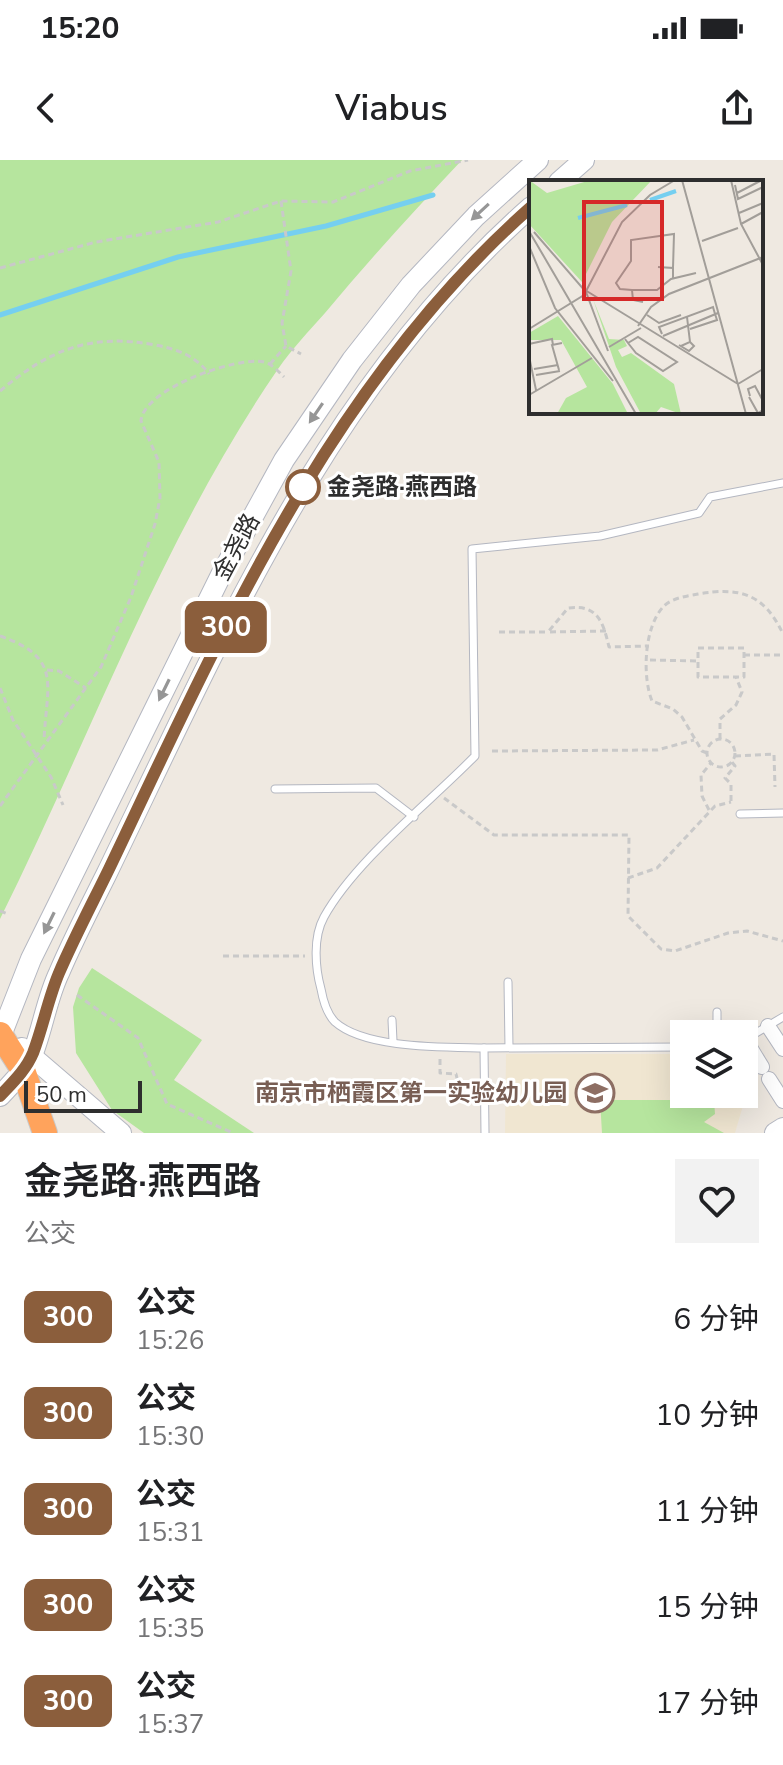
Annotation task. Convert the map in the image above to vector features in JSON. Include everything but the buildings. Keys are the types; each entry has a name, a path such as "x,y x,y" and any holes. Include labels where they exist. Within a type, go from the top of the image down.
{"highway":[{"path":"1,1036 28,1062 45,1133"}],"main road":[{"name":"金尧路","path":"1,1036 38,945 222,573 284,460 352,360 411,285 476,216 538,160"},
{"path":"561,180 584,160"},
{"name":"金尧路","path":"28,1062 58,975 220,639 336,431 383,366 448,288 529,209"},
{"path":"0,1096 28,1062 121,1133"},
{"path":"775,1133 783,1128"}],"street":[{"path":"768,1026 783,1049"},
{"path":"758,1061 783,1101"}],"lane":[{"path":"670,1047 439,1047 359,1036 335,1021 325,1005 317,955 323,918 357,873 475,756 472,549 600,536 699,513 710,497 783,483"},
{"path":"275,789 376,788 414,817"},
{"path":"740,814 783,813"},
{"path":"508,982 509,1047"},
{"path":"717,1012 717,1020"},
{"path":"758,1032 783,1017"},
{"path":"392,1020 393,1041"},
{"path":"484,1048 485,1133"}],"path":[{"path":"0,268 96,242 218,222 281,201 333,202 410,171 468,160"},
{"path":"281,201 291,282 282,323 286,346"},
{"path":"0,391 68,349 100,339 132,340 172,349 193,357 209,374"},
{"path":"286,346 301,354"},
{"path":"270,364 286,346"},
{"path":"0,806 44,741 101,667 123,619 155,524 161,476 155,451 143,430 141,413 165,388 246,363 270,364 284,377"},
{"path":"707,753 711,744 720,739 730,742 735,756 732,762 722,767 711,763 707,753 673,709 652,701 648,660 655,620 664,606 696,594 739,590 767,609 781,624 783,634"},
{"path":"548,632 568,608 583,606 595,611 606,631 609,647 649,646"},
{"path":"499,632 606,631"},
{"path":"0,636 25,644 46,670 44,741"},
{"path":"698,648 744,648 744,655 744,677 698,677 698,648"},
{"path":"744,655 783,655"},
{"path":"648,660 698,661"},
{"path":"46,670 59,671 86,688"},
{"path":"720,739 720,719 736,705 742,692 736,677"},
{"path":"0,688 13,720 37,755 63,805"},
{"path":"492,751 657,750 694,740"},
{"path":"735,756 774,754 775,787"},
{"path":"628,878 657,868 685,842 710,811 731,802 731,784 725,778 735,766 732,762"},
{"path":"710,811 702,796 701,775 711,763"},
{"path":"439,793 494,835 629,835 628,916 661,949 675,951 728,933 747,931 783,941"},
{"path":"0,911 8,914"},
{"path":"223,956 317,955"},
{"path":"77,995 138,1038 167,1104 233,1133"},
{"path":"439,1047 440,1073 456,1074 458,1082"}],"shaded area":[{"name":"南京市栖霞区第一实验幼儿园","path":"506,1054 670,1054 670,1108 742,1108 735,1133 505,1133"}],"green space":[{"path":"0,160 462,160 295,347 236,434 163,569 0,919"},
{"path":"92,968 202,1040 174,1080 254,1133 144,1133 112,1110 76,1053 73,1007 79,988"},
{"path":"600,1100 670,1100 670,1108 715,1108 715,1114 704,1122 724,1133 602,1133"}],"waterway":[{"path":"0,315 178,257 326,226 433,195"}],"bus line":[{"name":"300","path":"0,1096 32,1055 58,975 220,639 297,496 336,431 383,366 448,288 529,209"}],"place":[{"name":"金尧路·燕西路","path":"303,487"},
{"name":"南京市栖霞区第一实验幼儿园","path":"595,1093"}]}
